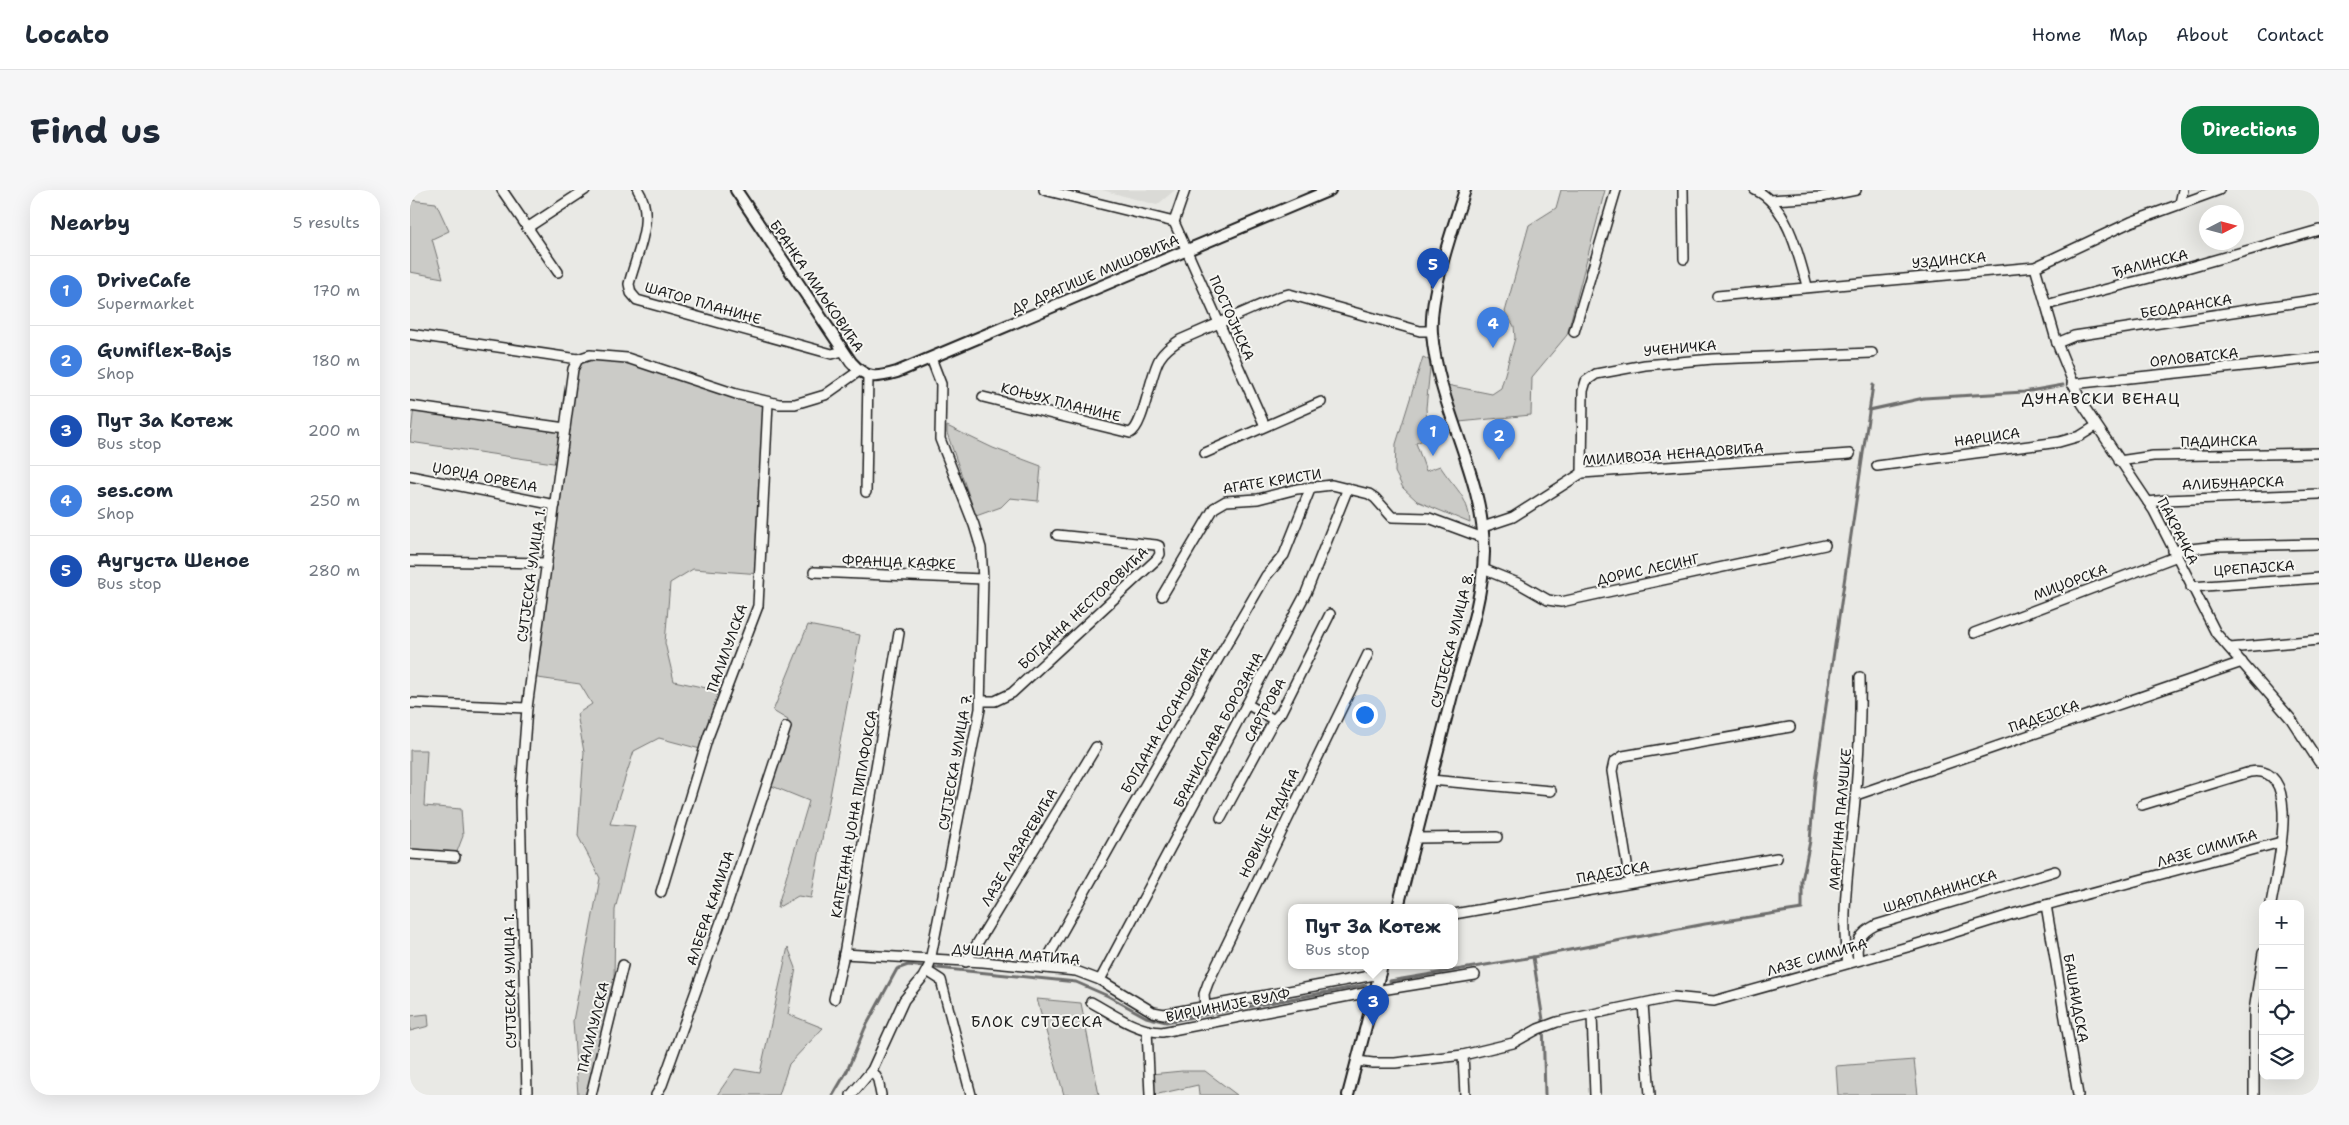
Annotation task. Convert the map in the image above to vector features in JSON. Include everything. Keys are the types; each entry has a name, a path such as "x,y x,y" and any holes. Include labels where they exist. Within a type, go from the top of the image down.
{"street":[{"path":"502,190 558,272"},
{"path":"527,228 585,190"},
{"name":"ШАТОР ПЛАНИНЕ","path":"638,190 644,200 646,222 629,284 631,293 637,300 832,354 843,351"},
{"name":"БРАНКА МИЉКОВИЋА","path":"736,190 843,351 863,374"},
{"path":"1044,190 1174,222 1184,190"},
{"name":"ДР ДРАГИШЕ МИШОВИЋА","path":"863,374 879,376 897,372 1330,190"},
{"name":"СУТЈЕСКА УЛИЦА 8.","path":"1399,904 1473,617 1483,569 1483,532 1470,468 1443,394 1431,331 1436,292 1465,190"},
{"path":"1574,332 1616,190"},
{"path":"1683,190 1684,259"},
{"path":"1755,190 1770,200 1780,213 1796,248 1807,286"},
{"path":"1770,200 1800,193 1821,197 1856,190"},
{"path":"2180,203 2183,190"},
{"name":"УЗДИНСКА","path":"1717,296 1807,286 2035,266 2131,222 2219,190"},
{"name":"ПОСТОЈНСКА","path":"1174,222 1265,426"},
{"name":"ЂАЛИНСКА","path":"2046,305 2176,271 2319,230"},
{"name":"ПАКРАЧКА","path":"2035,266 2057,343 2072,384 2096,426 2148,502 2216,633 2291,719 2319,762"},
{"path":"1219,322 1289,294 1420,331 1431,331"},
{"name":"БЕОДРАНСКА","path":"2057,343 2074,336 2319,299"},
{"name":"КОЊУХ ПЛАНИНЕ","path":"983,397 1130,433 1138,425 1156,364 1166,350 1180,340 1219,322"},
{"path":"410,334 578,360 590,355 628,358 768,403 795,404 825,395 863,374 866,492"},
{"name":"УЧЕНИЧКА","path":"1582,473 1583,391 1586,381 1596,374 1645,364 1704,359 1872,353"},
{"name":"СУТЈЕСКА УЛИЦА 7.","path":"851,1095 872,1070 904,1000 927,971 964,795 981,701 983,578 981,548 974,525 940,440 941,384 931,358"},
{"name":"ОРЛОВАТСКА","path":"2072,384 2319,358"},
{"name":"СУТЈЕСКА УЛИЦА 1.","path":"527,1095 520,800 527,708 573,369 578,360"},
{"path":"1205,453 1321,402"},
{"name":"ПАЛИЛУЛСКА","path":"661,892 708,737 758,606 768,403"},
{"path":"410,406 565,428"},
{"name":"НАРЦИСА","path":"1877,466 2058,442 2080,436 2096,426"},
{"name":"ПАДИНСКА","path":"2119,461 2153,456 2319,453"},
{"name":"МИЛИВОЈА НЕНАДОВИЋА","path":"1483,532 1513,517 1582,473 1850,454"},
{"name":"ЏОРЏА ОРВЕЛА","path":"410,476 555,505"},
{"name":"АГАТЕ КРИСТИ","path":"1162,596 1217,504 1226,500 1268,497 1312,487 1332,485 1348,488 1375,498 1392,517 1429,518 1483,532"},
{"name":"БОГДАНА КОСАНОВИЋА","path":"1042,968 1266,576 1284,555 1312,487"},
{"name":"БРАНИСЛАВА БОРОЗАНА","path":"1100,980 1312,581 1348,488"},
{"name":"АЛИБУНАРСКА","path":"2148,502 2319,494"},
{"name":"БОГДАНА НЕСТОРОВИЋА","path":"981,701 995,701 1012,693 1151,566 1161,550 1156,545 1057,535"},
{"name":"МИЏОРСКА","path":"1974,633 2174,554 2217,546 2319,544"},
{"name":"ДОРИС ЛЕСИНГ","path":"1483,569 1520,584 1548,600 1561,602 1825,545"},
{"path":"410,562 547,563"},
{"name":"ФРАНЦА КАФКЕ","path":"814,572 983,578"},
{"name":"ЦРЕПАЈСКА","path":"2190,586 2319,578"},
{"name":"САРТРОВА","path":"1221,818 1274,720 1281,712 1330,614"},
{"name":"КАПЕТАНА ЏОНА ПИПЛФОКСА","path":"834,999 844,954 899,633"},
{"path":"2230,648 2319,640"},
{"name":"НОВИЦЕ ТАДИЋА","path":"1205,1008 1204,994 1208,984 1368,654"},
{"name":"ПАДЕЈСКА","path":"1856,795 2242,662"},
{"name":"МАРТИНА ПАЛУШКЕ","path":"1848,962 1846,945 1847,894 1861,744 1860,677"},
{"path":"410,703 527,708"},
{"path":"1247,704 1274,720"},
{"name":"АЛБЕРА КАМИЈА","path":"656,1095 662,1085 725,911 786,727"},
{"path":"1630,883 1612,772 1614,762 1622,756 1790,727"},
{"name":"ЛАЗЕ ЛАЗАРЕВИЋА","path":"966,962 1096,747"},
{"path":"2142,805 2250,772 2261,771 2272,777 2281,795 2284,819 2271,900"},
{"path":"1431,780 1550,791"},
{"path":"1415,838 1497,837"},
{"name":"ЛАЗЕ СИМИЋА","path":"1357,1061 1380,1064 1463,1056 1514,1043 1547,1025 1592,1014 1673,998 1714,1001 2046,905 2281,842"},
{"path":"410,854 455,857"},
{"name":"ПАДЕЈСКА","path":"1458,913 1777,858"},
{"name":"ШАРПЛАНИНСКА","path":"1858,959 1858,941 1864,931 1876,925 2055,870"},
{"name":"БАШАИДСКА","path":"2046,905 2078,1095"},
{"name":"ДУШАНА МАТИЋА","path":"844,954 1076,971 1100,980 1126,998 1155,1013 1205,1008 1381,969"},
{"name":"ПАЛИЛУЛСКА","path":"591,1095 623,965"},
{"path":"1348,1095 1381,969"},
{"path":"927,971 938,976 941,980 971,1095"},
{"name":"ВИРЏИНИЈЕ ВУЛФ","path":"1091,1002 1147,1030 1155,1032 1176,1031 1206,1022 1474,975"},
{"path":"2254,1095 2254,1011 2259,979"},
{"path":"1643,1004 1650,1095"},
{"path":"1592,1014 1595,1095"},
{"path":"1147,1030 1150,1095"},
{"path":"1463,1056 1465,1095"},
{"path":"872,1070 878,1080 881,1095"}],"shaded area":[{"path":"1102,190 1175,190 1157,205"},
{"path":"1561,190 1605,190 1567,335 1532,377 1531,415 1459,422 1447,385 1492,394 1501,388 1515,338 1514,326 1505,312 1529,225 1556,208"},
{"path":"410,200 436,203 449,231 432,239 443,278 410,272"},
{"path":"609,355 768,403 761,574 693,569 670,583 665,643 674,681 725,692 704,750 659,738 634,751 610,824 635,826 615,910 614,982 586,1095 578,1095 573,1021 600,878 578,836 584,752 577,714 592,704 580,684 531,677 560,464 410,442 414,406 565,428 578,359"},
{"path":"1423,357 1429,360 1430,368 1426,408 1428,438 1416,443 1426,471 1440,466 1460,492 1469,513 1470,523 1417,501 1403,488 1395,472 1396,444"},
{"path":"947,426 993,448 1041,466 1038,501 1010,498 1001,507 976,516 947,433"},
{"path":"808,625 860,635 811,898 798,896 777,908 809,801 767,784 788,720 773,711"},
{"path":"410,750 427,750 424,806 461,809 463,836 455,857 410,854"},
{"path":"788,947 796,968 788,1014 823,1028 789,1064 779,1095 717,1095 735,1069 760,1073"},
{"path":"1037,999 1081,1003 1099,1095 1064,1095"},
{"path":"428,1014 429,1026 410,1031 410,1016"},
{"path":"1914,1060 1918,1095 1838,1095 1836,1066"},
{"path":"1205,1071 1237,1095 1199,1095 1198,1085 1154,1095 1151,1074"}],"waterway":[{"path":"1545,1095 1543,1020 1533,957 1705,924 1802,909 1802,881 1810,841 1815,781 1873,385"},
{"path":"1869,410 1924,398 2024,392 2063,385"},
{"path":"1390,981 1533,957"},
{"path":"833,1095 847,1071 865,1028 897,969 908,965 1076,982 1108,996 1146,1017 1166,1022 1366,985"}],"place":[{"name":"Аугуста Шеное","path":"1433,289"},
{"name":"ses.com","path":"1493,348"},
{"name":"DriveCafe","path":"1433,456"},
{"name":"Gumiflex-Bajs","path":"1499,460"},
{"name":"Пут За Котеж","path":"1373,1026"}],"district":[{"name":"ДУНАВСКИ ВЕНАЦ","path":"2101,398"},
{"name":"БЛОК СУТЈЕСКА","path":"1037,1022"}]}
